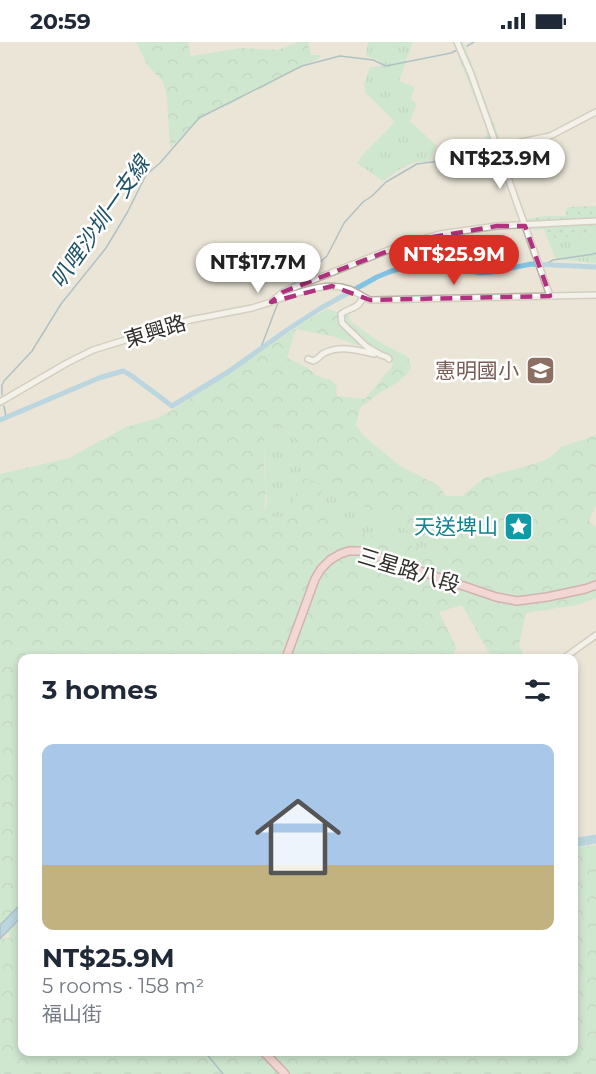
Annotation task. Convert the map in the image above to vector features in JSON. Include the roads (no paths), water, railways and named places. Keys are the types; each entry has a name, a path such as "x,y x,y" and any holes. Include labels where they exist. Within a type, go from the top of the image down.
{"main road":[{"name":"三星路八段","path":"287,654 315,579 321,569 340,554 361,551 496,597 517,601 556,595 596,585"},
{"path":"268,1056 285,1074"}],"street":[{"path":"457,42 498,147 550,296"},
{"path":"498,147 550,136 596,112"},
{"name":"東興路","path":"0,402 93,350 190,320 271,302 284,292 416,240 458,230 596,221"},
{"path":"271,302 323,287 339,286 356,291 370,300 596,295"},
{"path":"363,297 355,308 340,314 340,318 342,323 367,348 381,355"},
{"path":"308,359 317,360 325,352 336,349 352,349 389,359"},
{"path":"570,654 596,635"}],"water":[{"path":"18,907 18,920 0,939 0,925"}],"waterway":[{"name":"叭哩沙圳一支線","path":"467,46 474,42"},
{"name":"叭哩沙圳一支線","path":"2,395 4,381 32,351 61,304 106,248 146,175 160,163 199,118 302,66 340,56 373,60 386,66 457,50"},
{"path":"282,290 299,280 327,256 344,223 386,182 417,164 449,162 465,152 496,146"},
{"path":"546,264 553,260 596,253"},
{"path":"0,420 99,378 123,371 172,406 228,372 321,308 377,277 405,267 425,264 444,265 480,273 531,264 596,267"},
{"path":"260,350 279,300"},
{"name":"叭哩沙圳一支線","path":"4,406 6,417"},
{"path":"585,646 596,639"},
{"path":"578,842 596,839"},
{"path":"208,1056 223,1074"}],"place":[{"name":"憲明國小","path":"540,370"},
{"name":"天送埤山","path":"519,526"}]}
